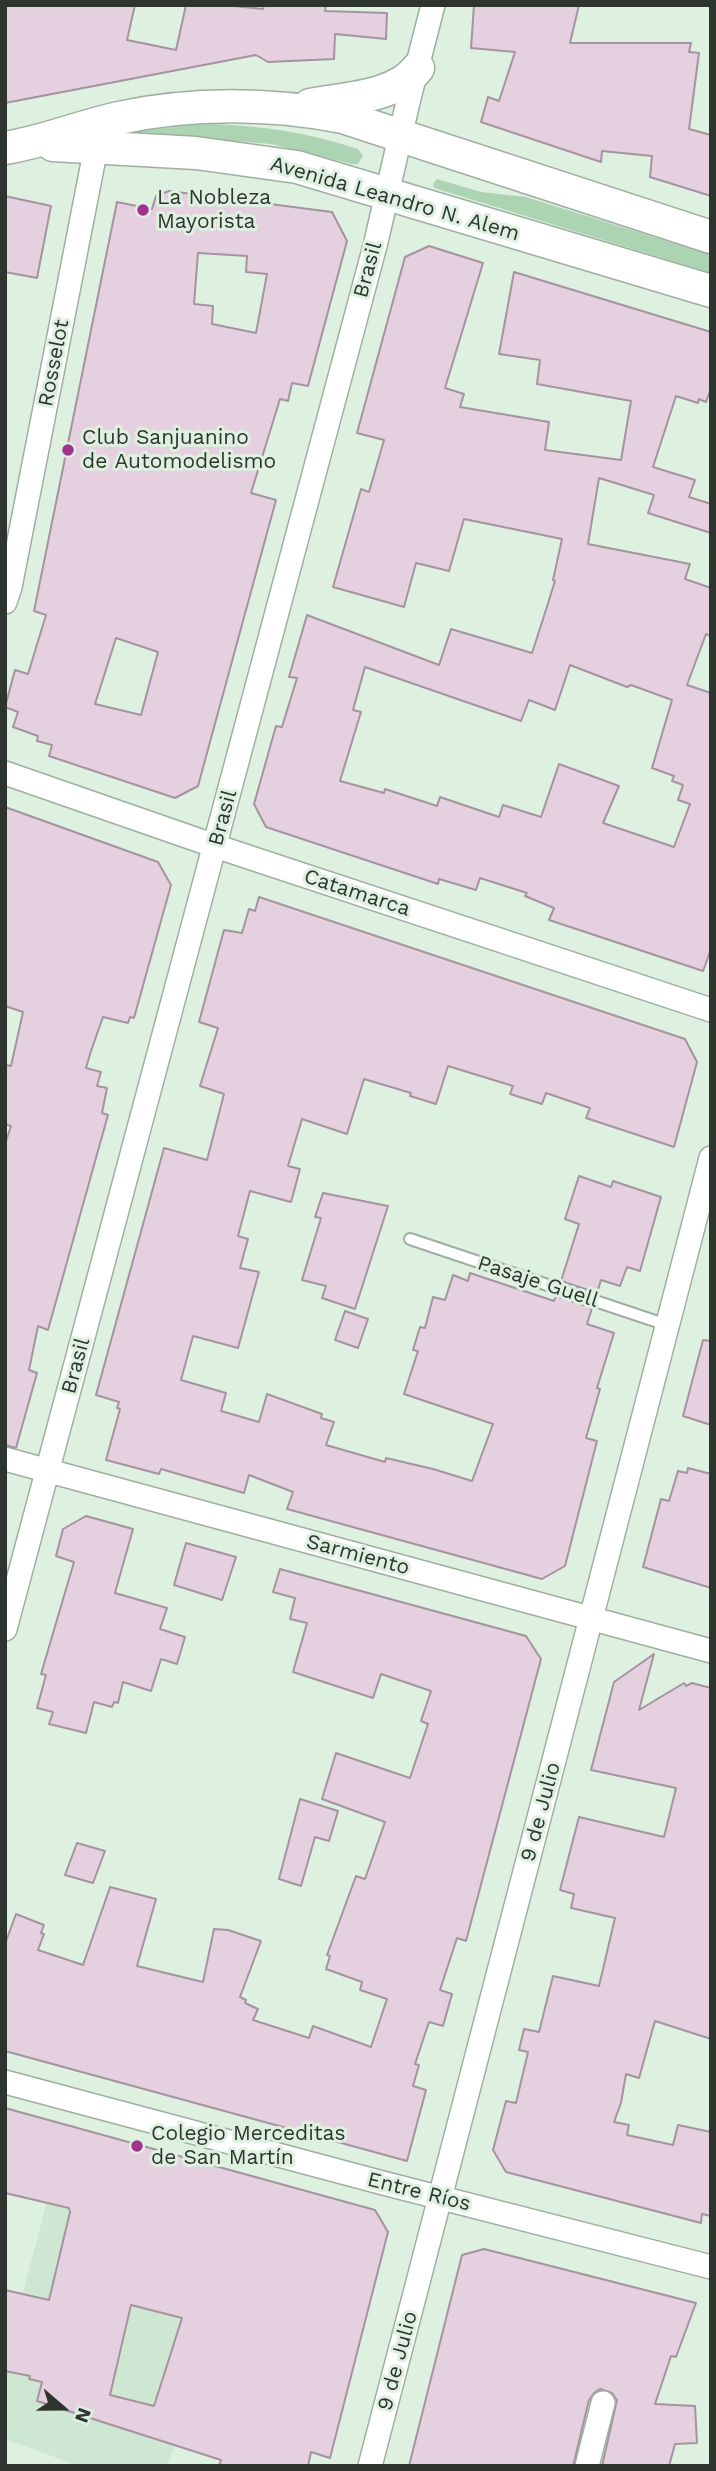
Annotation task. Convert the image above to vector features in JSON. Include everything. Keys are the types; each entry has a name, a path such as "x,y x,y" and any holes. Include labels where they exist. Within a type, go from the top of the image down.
{"street":[{"name":"Brasil","path":"5,1629 376,242 433,5"},
{"name":"Avenida Leandro N. Alem","path":"286,109 384,92 407,80 418,68"},
{"name":"Avenida Leandro N. Alem","path":"18,146 98,135 161,111 203,107 286,109 344,117 711,237"},
{"name":"Avenida Leandro N. Alem","path":"98,135 175,151 264,161 317,172 711,291"},
{"name":"Rosselot","path":"5,602 98,135"},
{"name":"Catamarca","path":"5,773 215,846 711,1010"},
{"name":"9 de Julio","path":"370,2466 711,1158"},
{"name":"Sarmiento","path":"5,1459 711,1651"},
{"name":"Entre Ríos","path":"5,2082 711,2267"},
{"path":"587,2466 603,2403"}],"lane":[{"name":"Pasaje Guell","path":"410,1239 667,1325"}],"shaded area":[{"path":"156,126 250,126 304,135 358,149 363,156 358,164 352,164 271,144 134,135 132,131"},
{"path":"437,179 481,192 526,197 711,255 711,273 434,188 433,184"},
{"path":"67,2125 205,2163 177,2258 199,2265 144,2436 175,2445 167,2466 79,2466 5,2439 5,2361"}],"building":[{"path":"5,5 135,5 127,40 176,50 186,5 263,9 264,5 326,5 325,11 387,13 386,39 335,34 334,59 268,62 256,55 5,103"},
{"path":"474,5 579,5 570,43 691,43 689,52 699,53 689,129 711,135 711,196 650,177 652,156 602,151 601,162 481,122 488,97 499,101 515,52 471,48"},
{"path":"169,191 332,212 347,241 308,386 292,383 288,401 280,399 251,493 276,500 198,786 175,798 49,756 52,745 37,741 38,736 13,727 18,712 5,707 15,670 28,674 46,615 34,611 117,202 152,209 156,196","holes":["198,253 247,256 246,272 267,274 256,333 212,324 213,306 194,304","116,638 158,652 141,715 95,704"]},
{"path":"5,196 51,206 37,278 5,272"},
{"path":"429,246 483,263 445,388 464,394 460,407 549,422 545,450 621,460 631,401 537,384 540,360 499,354 514,272 711,332 711,388 706,402 699,399 698,403 676,396 653,467 695,480 689,497 711,504 711,533 648,513 654,495 599,478 588,544 690,564 685,579 711,588 711,636 706,634 687,685 711,693 711,949 703,971 549,920 554,908 525,896 527,893 480,878 476,890 439,879 438,884 266,827 254,804 276,726 282,727 297,678 289,677 307,615 439,665 451,629 532,653 555,581 553,580 562,539 464,519 449,571 416,563 404,607 333,587 361,489 369,492 384,440 357,433 405,257","holes":["570,665 627,687 631,685 672,700 652,768 674,776 672,781 683,785 678,800 690,804 674,847 603,823 619,786 559,764 541,817 503,805 499,817 440,797 437,806 385,789 384,793 340,781 361,712 353,710 365,667 521,721 529,700 555,710"]},
{"path":"5,807 158,862 171,885 134,1018 130,1017 128,1023 103,1017 86,1068 101,1072 97,1086 107,1088 102,1113 108,1115 48,1330 38,1326 29,1370 37,1373 16,1448 5,1445 5,1144 11,1126 5,1124 5,1065 11,1066 23,1012 5,1006"},
{"path":"259,897 685,1039 697,1062 674,1147 586,1118 590,1108 546,1093 542,1104 510,1094 513,1086 448,1066 436,1104 410,1096 411,1093 364,1079 347,1134 302,1119 288,1166 300,1169 291,1202 250,1191 238,1236 248,1239 240,1268 259,1272 238,1348 193,1336 181,1380 226,1393 221,1411 259,1422 267,1394 322,1414 321,1418 334,1422 326,1445 385,1462 386,1458 472,1481 493,1424 404,1394 418,1351 413,1350 420,1327 425,1328 433,1297 445,1300 453,1275 468,1281 470,1273 554,1301 556,1296 592,1308 587,1324 614,1333 597,1388 600,1389 586,1438 597,1441 565,1566 542,1579 287,1509 293,1492 249,1475 244,1493 161,1469 159,1474 106,1460 120,1409 117,1408 119,1402 96,1395 164,1148 207,1160 224,1094 200,1086 218,1028 199,1022 224,930 242,933 249,909 255,911"},
{"path":"579,1176 611,1187 613,1181 661,1197 640,1271 627,1267 620,1286 601,1280 597,1293 561,1281 579,1224 565,1219"},
{"path":"323,1193 388,1206 355,1309 322,1298 326,1286 302,1280 321,1218 315,1217"},
{"path":"345,1311 368,1319 358,1348 335,1340"},
{"path":"703,1340 711,1341 711,1425 683,1416"},
{"path":"688,1468 711,1474 711,1588 643,1567 661,1499 669,1501 678,1471 687,1473"},
{"path":"86,1516 133,1529 115,1593 167,1608 160,1629 185,1637 177,1664 161,1659 151,1691 123,1682 118,1703 114,1702 112,1707 94,1702 86,1733 49,1724 53,1712 37,1708 46,1675 41,1674 74,1562 56,1556 63,1529"},
{"path":"186,1543 236,1557 222,1600 174,1585"},
{"path":"280,1569 526,1636 541,1659 466,1941 457,1938 440,1990 452,1994 443,2026 429,2022 415,2064 419,2065 413,2086 426,2090 407,2161 5,2051 5,1944 16,1914 44,1925 41,1933 44,1934 38,1950 83,1965 110,1887 156,1899 137,1966 203,1982 214,1929 228,1930 261,1941 240,1997 246,2000 245,2003 258,2009 253,2020 309,2038 313,2026 371,2047 387,1999 360,1990 362,1982 326,1969 330,1956 327,1955 356,1876 365,1879 385,1822 322,1799 336,1753 410,1778 428,1724 421,1721 431,1691 381,1674 373,1698 293,1672 307,1623 290,1619 295,1598 273,1592"},
{"path":"654,1654 639,1710 684,1683 686,1686 692,1683 711,1688 711,2039 655,2021 639,2078 626,2074 621,2103 614,2122 629,2125 627,2135 673,2145 678,2125 711,2132 711,2216 702,2214 701,2223 506,2172 493,2150 506,2101 516,2103 528,2052 519,2050 524,2029 539,2032 553,1976 599,1986 615,1918 571,1908 574,1894 560,1890 579,1817 664,1837 676,1788 591,1770 614,1682"},
{"path":"300,1799 338,1811 329,1841 315,1837 301,1886 279,1879"},
{"path":"77,1843 105,1851 93,1883 65,1875"},
{"path":"5,2108 375,2210 388,2232 330,2458 311,2452 308,2466 219,2466 221,2460 37,2401 42,2382 29,2379 30,2376 5,2371 5,2290 49,2300 70,2212 69,2208 5,2193","holes":["131,2305 182,2318 154,2406 110,2395"]},
{"path":"484,2249 696,2303 676,2357 671,2356 655,2404 695,2406 697,2443 675,2444 669,2466 602,2466 617,2400 612,2393 600,2389 589,2400 573,2466 409,2466 462,2255"}],"place":[{"name":"La Nobleza Mayorista","path":"143,210"},
{"name":"Club Sanjuanino de Automodelismo","path":"68,450"},
{"name":"Colegio Merceditas de San Martín","path":"137,2146"}]}
